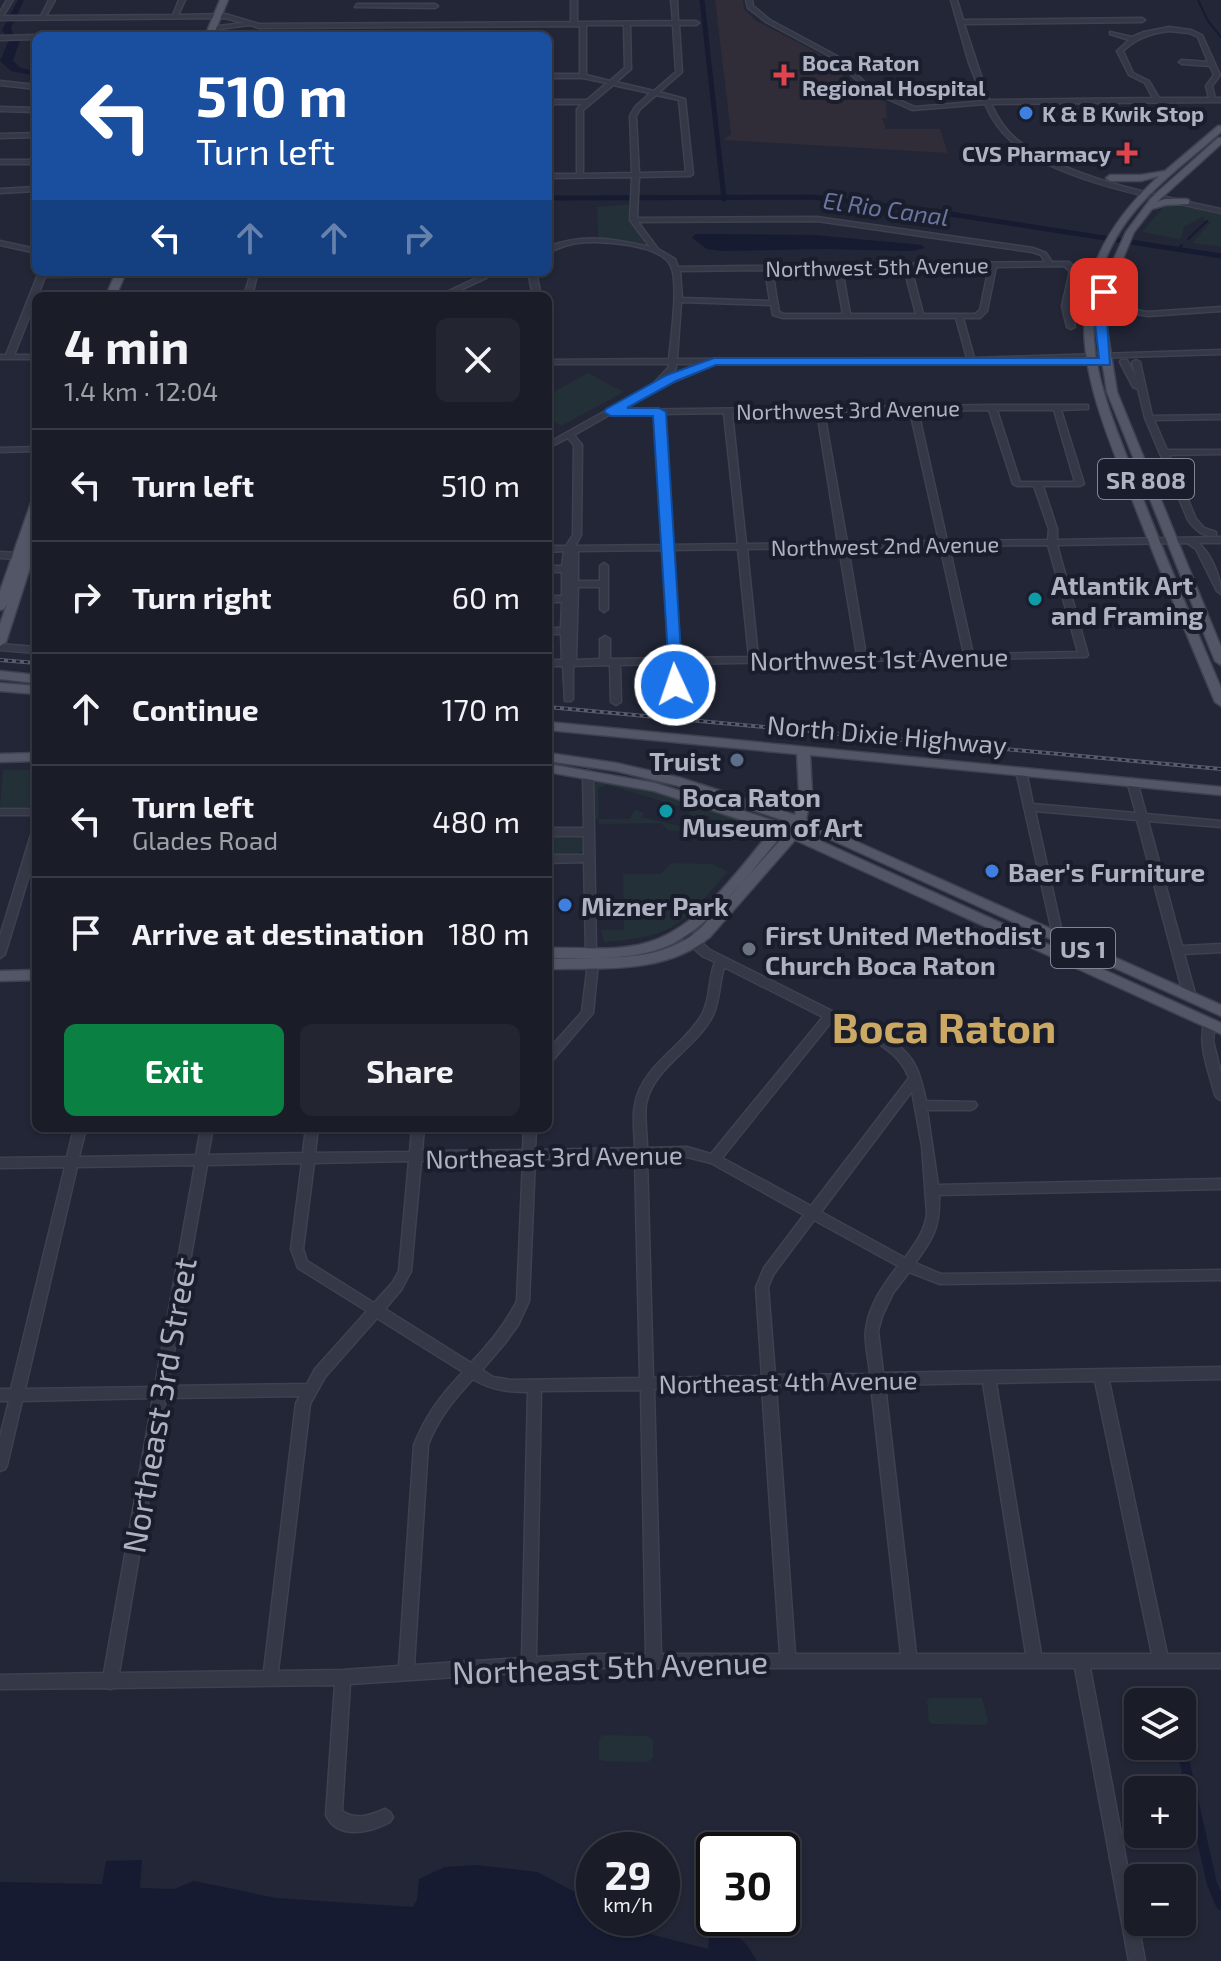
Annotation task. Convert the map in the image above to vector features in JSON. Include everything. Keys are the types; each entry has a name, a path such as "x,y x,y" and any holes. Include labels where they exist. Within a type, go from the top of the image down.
{"main road":[{"path":"210,32 216,0"},
{"path":"203,32 224,0"},
{"name":"SR 808","path":"1219,135 1148,190 1116,229 1090,301 1091,360 1098,391 1152,538 1221,702"},
{"name":"SR 808","path":"1219,135 1147,209 1130,232 1111,271 1102,306 1105,360 1112,392 1221,661"},
{"path":"1110,178 1141,178 1171,170"},
{"path":"1186,171 1175,189 1186,200"},
{"path":"1147,209 1163,202 1186,200"},
{"path":"0,644 29,554 32,532"},
{"path":"0,607 29,554"},
{"path":"0,675 32,679"},
{"path":"0,687 32,690"},
{"name":"North Dixie Highway","path":"552,726 1221,791"},
{"path":"552,953 639,962 695,943 735,889 792,827 807,801 803,751"},
{"path":"0,758 32,757"},
{"name":"US 1","path":"552,757 616,767 704,788 1034,926 1221,1011"},
{"path":"552,767 562,764 566,759"},
{"path":"0,766 32,765"},
{"path":"588,773 616,767"},
{"name":"US 1","path":"552,768 588,773 699,799 792,827 1015,935 1215,1026"},
{"path":"552,963 648,948 683,932 735,889"},
{"path":"1015,935 1040,939 1058,937"},
{"path":"1064,958 1077,954 1102,957"},
{"path":"0,967 32,966"},
{"path":"0,976 32,975"}],"street":[{"path":"10,0 0,17 212,16 233,17 255,26"},
{"path":"43,17 52,0"},
{"path":"175,16 182,0"},
{"path":"574,0 574,24"},
{"path":"655,387 668,374 673,362 678,300 676,269 672,261 656,250 633,220 636,189 633,114 679,73 674,0"},
{"path":"749,0 753,12 831,55 860,82 902,106 923,110 994,101 1221,98"},
{"path":"954,0 981,59"},
{"path":"961,0 964,22 994,101 999,125 1033,156 1069,171 1148,190"},
{"path":"357,6 435,3 431,32"},
{"path":"964,22 1142,20"},
{"path":"216,32 255,26 696,23"},
{"path":"535,24 535,32"},
{"path":"583,24 583,76"},
{"path":"580,175 580,111 629,67 627,24"},
{"path":"330,32 332,25"},
{"path":"382,32 383,25"},
{"path":"482,32 483,25"},
{"path":"267,32 269,26"},
{"path":"1112,33 1130,38 1164,31 1193,32 1200,36 1201,44 1212,56 1217,75 1209,86 1212,98"},
{"path":"7,38 32,37"},
{"path":"1130,38 1119,53 1132,76 1148,84 1156,99"},
{"path":"1182,62 1213,64"},
{"path":"552,76 583,76 682,99 690,174 552,176"},
{"path":"0,83 32,87"},
{"path":"994,101 1011,129 1040,154 1066,166 1221,209"},
{"path":"552,102 587,102"},
{"path":"0,109 32,110"},
{"path":"0,136 32,135"},
{"path":"0,162 32,162"},
{"path":"0,191 32,189"},
{"path":"633,220 827,220 1033,250 1044,254 1049,264"},
{"path":"552,248 567,241 585,239 656,250"},
{"path":"0,243 32,250"},
{"name":"Northwest 5th Avenue","path":"676,269 1066,264 1074,270 1066,306 1071,327"},
{"path":"768,268 776,313 783,316 977,316 983,311 993,265"},
{"path":"907,266 920,316"},
{"path":"838,267 847,317"},
{"path":"451,292 486,276"},
{"path":"32,297 4,357 32,357"},
{"path":"678,300 774,303"},
{"path":"1102,306 1148,314 1221,308"},
{"path":"959,316 970,356"},
{"path":"970,356 982,359 1105,360 1221,354"},
{"path":"1105,360 1136,362 1221,354"},
{"path":"552,362 970,356 1091,360"},
{"path":"552,444 655,387 714,362"},
{"path":"1124,362 1141,395 1192,520 1201,530 1217,537 1214,572"},
{"path":"1136,362 1141,395"},
{"path":"992,407 1014,481 1038,485 1082,483 1057,408"},
{"name":"Northwest 3rd Avenue","path":"611,412 1085,407"},
{"path":"913,408 969,656"},
{"path":"820,409 862,658"},
{"path":"728,411 754,660"},
{"path":"659,412 676,707"},
{"path":"1149,418 1221,417"},
{"path":"568,699 568,663 572,658 570,569 578,445 569,435"},
{"path":"0,450 32,449"},
{"path":"1163,453 1221,452"},
{"path":"1038,485 1053,540"},
{"path":"1192,520 1190,537 1214,572 1221,591"},
{"name":"Northwest 2nd Avenue","path":"552,546 1217,537"},
{"name":"Northwest 1st Avenue","path":"552,663 1083,655 1053,540"},
{"path":"0,555 29,554"},
{"path":"604,566 604,609"},
{"path":"552,569 570,569"},
{"path":"570,584 604,584"},
{"path":"552,599 570,599"},
{"path":"552,631 569,631"},
{"path":"605,639 616,702"},
{"path":"0,644 32,649"},
{"path":"1021,771 1058,937"},
{"path":"552,1053 587,1013 592,958 588,773"},
{"path":"1132,781 1190,997"},
{"path":"1029,807 1221,824"},
{"path":"0,812 32,812"},
{"path":"552,832 588,832"},
{"path":"0,954 32,848"},
{"path":"552,859 589,858"},
{"path":"1034,926 1046,923 1053,915"},
{"path":"683,932 721,961 896,1050 907,1060 915,1078 932,1190 933,1222 875,1316 872,1339 909,1661"},
{"path":"1178,950 1221,948"},
{"path":"654,1662 640,1106 646,1088 705,1020 711,1003 712,982 721,961"},
{"path":"1159,983 1178,979 1184,971"},
{"path":"714,1159 831,1015"},
{"path":"1215,1026 1207,1041 1221,1095"},
{"path":"788,1661 762,1287 768,1272 915,1078"},
{"path":"921,1106 971,1105"},
{"path":"0,1465 79,1132"},
{"name":"Northeast 3rd Street","path":"110,1682 206,1132"},
{"path":"308,1160 312,1132"},
{"path":"270,1679 302,1411 308,1390 397,1286 407,1264 418,1132"},
{"path":"406,1673 421,1445 432,1420 511,1324 523,1301 530,1132"},
{"name":"Northeast 3rd Avenue","path":"0,1163 687,1152 714,1159 907,1265 940,1279 1221,1275"},
{"name":"Northeast 4th Avenue","path":"308,1160 298,1257 307,1269 471,1372 500,1385 1221,1373"},
{"path":"932,1190 1221,1184"},
{"path":"1101,1376 1161,1661"},
{"path":"989,1379 1035,1661"},
{"path":"529,1663 535,1385"},
{"path":"0,1395 308,1390"},
{"path":"1081,1661 1137,1961"},
{"name":"Northeast 5th Avenue","path":"0,1682 343,1677 529,1663 1221,1661"},
{"path":"343,1677 334,1815 349,1825 373,1824 385,1817"}],"shaded area":[{"name":"Boca Raton Regional Hospital","path":"715,0 743,0 744,9 755,20 822,55 854,88 886,102 887,118 882,118 886,129 940,129 948,153 723,140 731,134"},
{"path":"1167,203 1183,203 1221,213 1221,247 1192,243 1211,222 1203,220 1205,216 1184,227 1182,237 1178,239 1142,232"},
{"path":"630,204 632,222 645,244 598,238 597,207"},
{"path":"588,373 624,392 561,426 552,421 552,393"},
{"path":"3,770 32,770 32,807 0,807"},
{"path":"601,779 655,791 759,826 765,836 760,838 743,832 739,836 691,837 690,833 668,830 661,823 599,824 598,819 591,819 593,785","holes":["608,785 691,810 688,816 710,816 711,830 695,830 642,817 644,813 635,810 630,819 599,819 598,788"]},
{"name":"Mizner Park","path":"579,834 585,839 585,849 577,854 552,855 552,835"},
{"path":"671,863 712,864 728,872 676,925 648,936 604,942 601,930 624,930 623,874 661,874"},
{"path":"930,1698 982,1698 988,1721 985,1725 932,1724 929,1722 927,1701"},
{"path":"603,1735 648,1736 653,1741 653,1757 648,1762 603,1761 599,1758 599,1739"}],"water":[{"path":"18,0 24,0 11,28 15,40 20,40 13,61 21,68 32,70 32,75 11,71 0,61 9,40 2,30"},
{"path":"695,234 814,235 922,245 925,248 911,251 723,251 707,249 692,238"},
{"path":"142,1860 140,1888 174,1889 194,1881 276,1898 413,1907 417,1900 419,1879 445,1867 477,1865 537,1872 576,1893 576,1936 658,1936 708,1949 711,1936 736,1936 757,1961 0,1961 0,1882 102,1884 106,1861"}],"waterway":[{"path":"702,0 724,197"},
{"path":"1198,0 1208,21 1221,37"},
{"name":"El Rio Canal","path":"552,198 724,197"},
{"name":"El Rio Canal","path":"724,197 812,197 937,212 1221,256"},
{"path":"1188,239 1207,221"},
{"name":"El Rio Canal","path":"1178,249 1182,245"},
{"path":"1184,1760 1212,1884 1221,1905"}],"railway":[{"path":"0,660 32,663"},
{"path":"552,707 1221,769"}],"place":[{"name":"Boca Raton Regional Hospital","path":"784,75"},
{"name":"K & B Kwik Stop","path":"1026,113"},
{"name":"CVS Pharmacy","path":"1127,153"},
{"name":"Atlantik Art and Framing","path":"1035,599"},
{"name":"Truist","path":"737,760"},
{"name":"Boca Raton Museum of Art","path":"666,811"},
{"name":"Baer's Furniture","path":"992,871"},
{"name":"Mizner Park","path":"565,905"},
{"name":"First United Methodist Church Boca Raton","path":"749,949"}],"district":[{"name":"Boca Raton","path":"944,1026"}],"route":[{"path":"675,685 659,412 611,412 672,378 714,362 1105,362 1101,323 1104,292"}]}
